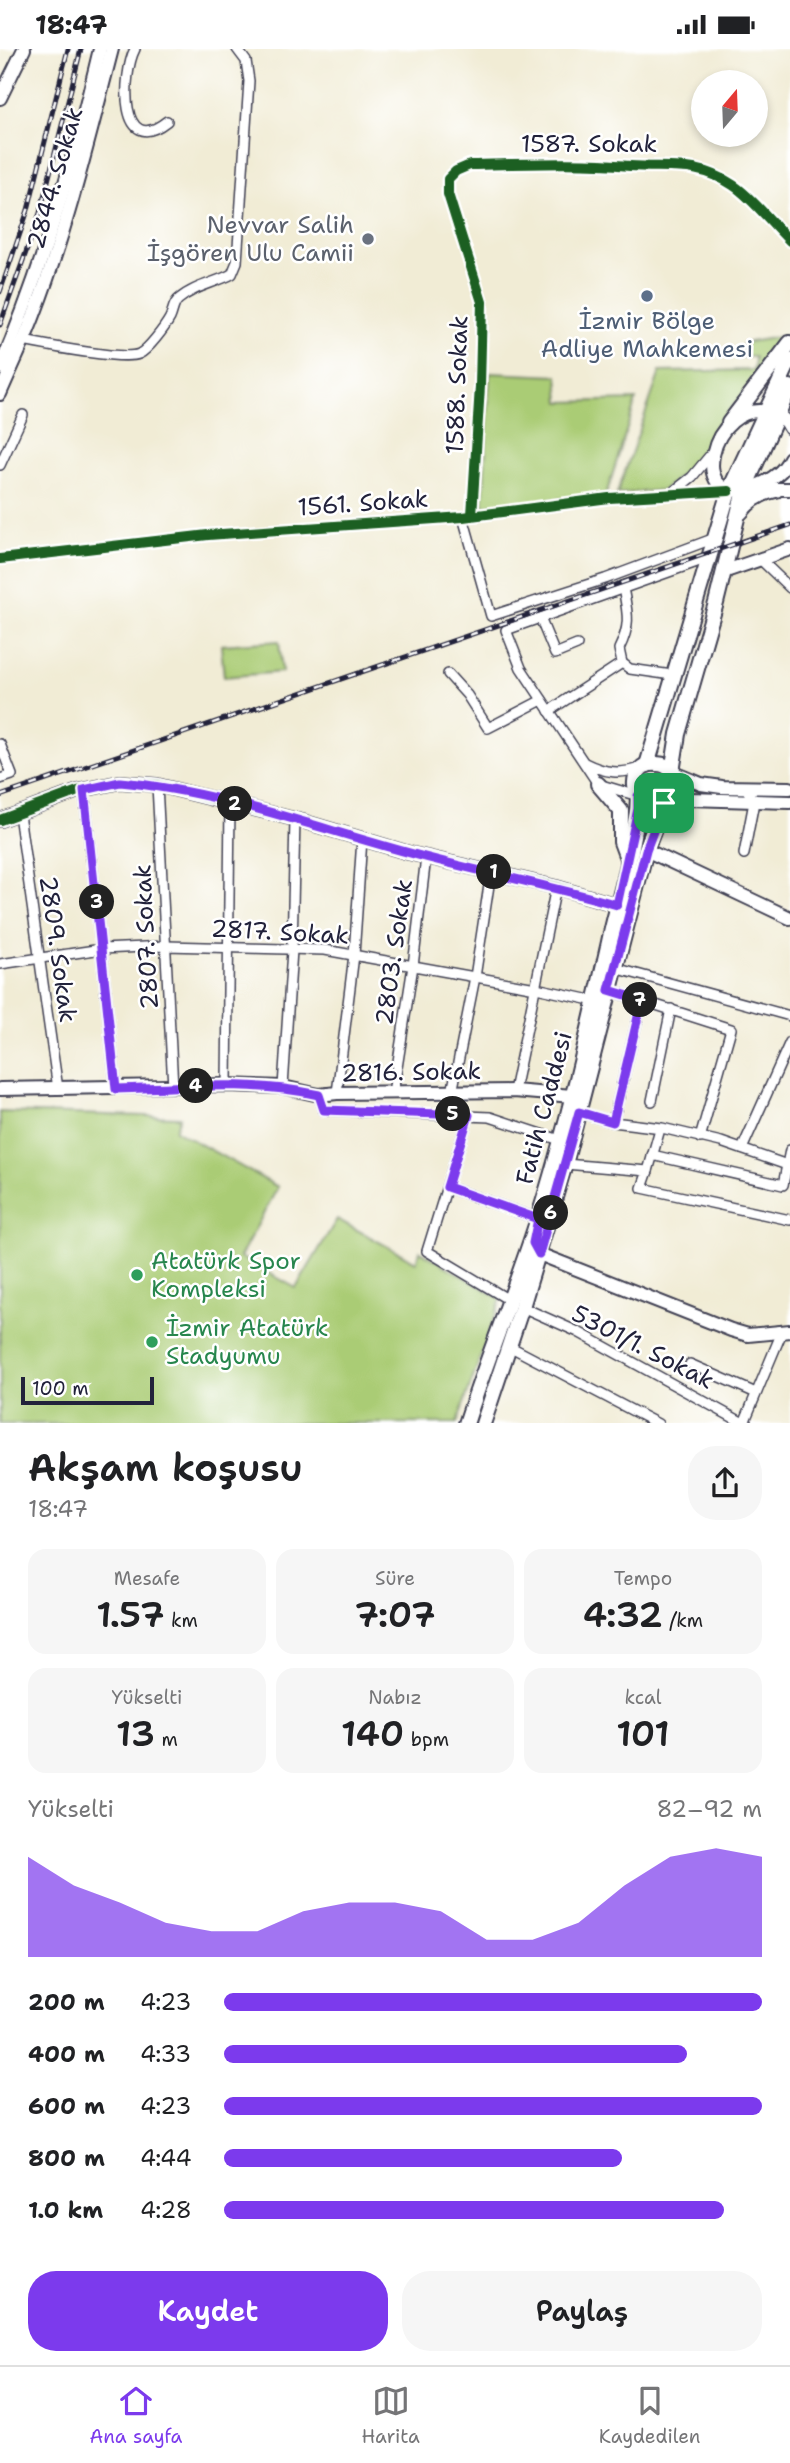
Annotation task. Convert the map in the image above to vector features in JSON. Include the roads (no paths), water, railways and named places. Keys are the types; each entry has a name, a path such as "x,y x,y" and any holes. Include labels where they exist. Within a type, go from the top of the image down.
{"main road":[{"path":"0,98 24,49"},
{"name":"2844. Sokak","path":"0,368 54,223 100,49"},
{"name":"2844. Sokak","path":"0,394 23,341 61,236 112,49"},
{"path":"783,490 720,486 713,476 712,453 729,423 790,343"},
{"path":"790,360 742,489 715,538 646,765 637,773 635,779 635,791 650,804 689,799 790,802"},
{"path":"771,413 790,387"},
{"path":"729,423 749,413 771,413 788,423 790,428"},
{"path":"742,489 769,481 790,458"},
{"path":"664,803 676,790 673,772 678,734 737,519 742,489"},
{"path":"737,519 754,497 783,490"},
{"path":"723,572 790,549"},
{"path":"646,765 661,764 701,784 790,788"},
{"path":"0,820 84,790 120,782 157,785 617,905"},
{"path":"598,784 621,811 621,842 628,861"},
{"name":"Fatih Caddesi","path":"566,1140 572,1096 628,861 638,796"},
{"name":"Fatih Caddesi","path":"466,1423 566,1140 579,1112 646,850 664,803"},
{"path":"646,850 790,918"},
{"name":"2816. Sokak","path":"0,1089 227,1085 283,1087 319,1095 514,1091 572,1096"},
{"path":"483,1423 539,1254 565,1164 566,1140"},
{"path":"538,1219 533,1243 539,1254 739,1333 748,1335 786,1331"}],"street":[{"path":"135,49 128,76 130,121 136,128 144,131 167,121"},
{"path":"23,341 137,356 148,349 152,340 163,329 176,300 198,287 232,274 237,262 250,81 246,61 237,49"},
{"name":"1587. Sokak","path":"448,179 456,171 470,165 608,163 678,166 706,171 732,184 790,241"},
{"name":"1588. Sokak","path":"448,179 448,194 482,302 480,386 467,516 491,616 604,579 715,538"},
{"path":"0,465 23,415"},
{"path":"668,496 692,477 712,453"},
{"name":"1561. Sokak","path":"0,559 208,535 467,516 609,498 742,489"},
{"path":"638,796 598,784 521,667 506,630 708,558"},
{"path":"760,559 790,588"},
{"path":"623,589 628,615 627,632 619,649 622,663 630,669 672,675"},
{"path":"540,618 555,654 577,645"},
{"path":"550,711 622,663"},
{"path":"448,674 467,695 488,728 542,700"},
{"path":"0,744 12,775 0,779"},
{"path":"581,760 602,771 610,772 633,770 646,765"},
{"name":"2807. Sokak","path":"157,785 173,1087"},
{"path":"744,854 754,801 746,788"},
{"path":"84,790 116,1089"},
{"path":"227,1085 230,803"},
{"name":"2809. Sokak","path":"19,814 58,1089"},
{"path":"283,1087 292,950 295,819"},
{"path":"337,1093 354,955 362,839"},
{"name":"2803. Sokak","path":"393,1093 413,966 426,857"},
{"path":"452,1093 475,977 491,872"},
{"path":"514,1091 556,887"},
{"name":"2817. Sokak","path":"0,964 102,949 166,946 325,950 596,1001"},
{"path":"615,968 790,1016"},
{"path":"609,990 731,1029 700,1138"},
{"path":"613,1122 642,1000"},
{"path":"652,1101 671,1009"},
{"path":"741,1149 785,1067 790,1042"},
{"path":"319,1095 324,1110 491,1117 566,1140"},
{"path":"579,1112 613,1122 700,1138 788,1165"},
{"path":"469,1115 427,1251 509,1300"},
{"path":"660,1129 642,1188 790,1220"},
{"path":"652,1154 783,1185 790,1150"},
{"path":"565,1164 648,1171"},
{"path":"447,1187 538,1219"},
{"name":"5301/1. Sokak","path":"522,1307 578,1332 744,1423"},
{"path":"744,1423 786,1331"},
{"path":"509,1346 657,1423"},
{"path":"690,1364 756,1394"}],"railway":[{"path":"0,292 28,210 68,49"},
{"path":"0,325 40,213 81,49"},
{"path":"0,796 790,525"}],"place":[{"name":"Nevvar Salih İşgören Ulu Camii","path":"368,239"},
{"name":"İzmir Bölge Adliye Mahkemesi","path":"647,296"},
{"name":"Atatürk Spor Kompleksi","path":"137,1275"},
{"name":"İzmir Atatürk Stadyumu","path":"152,1342"}]}
